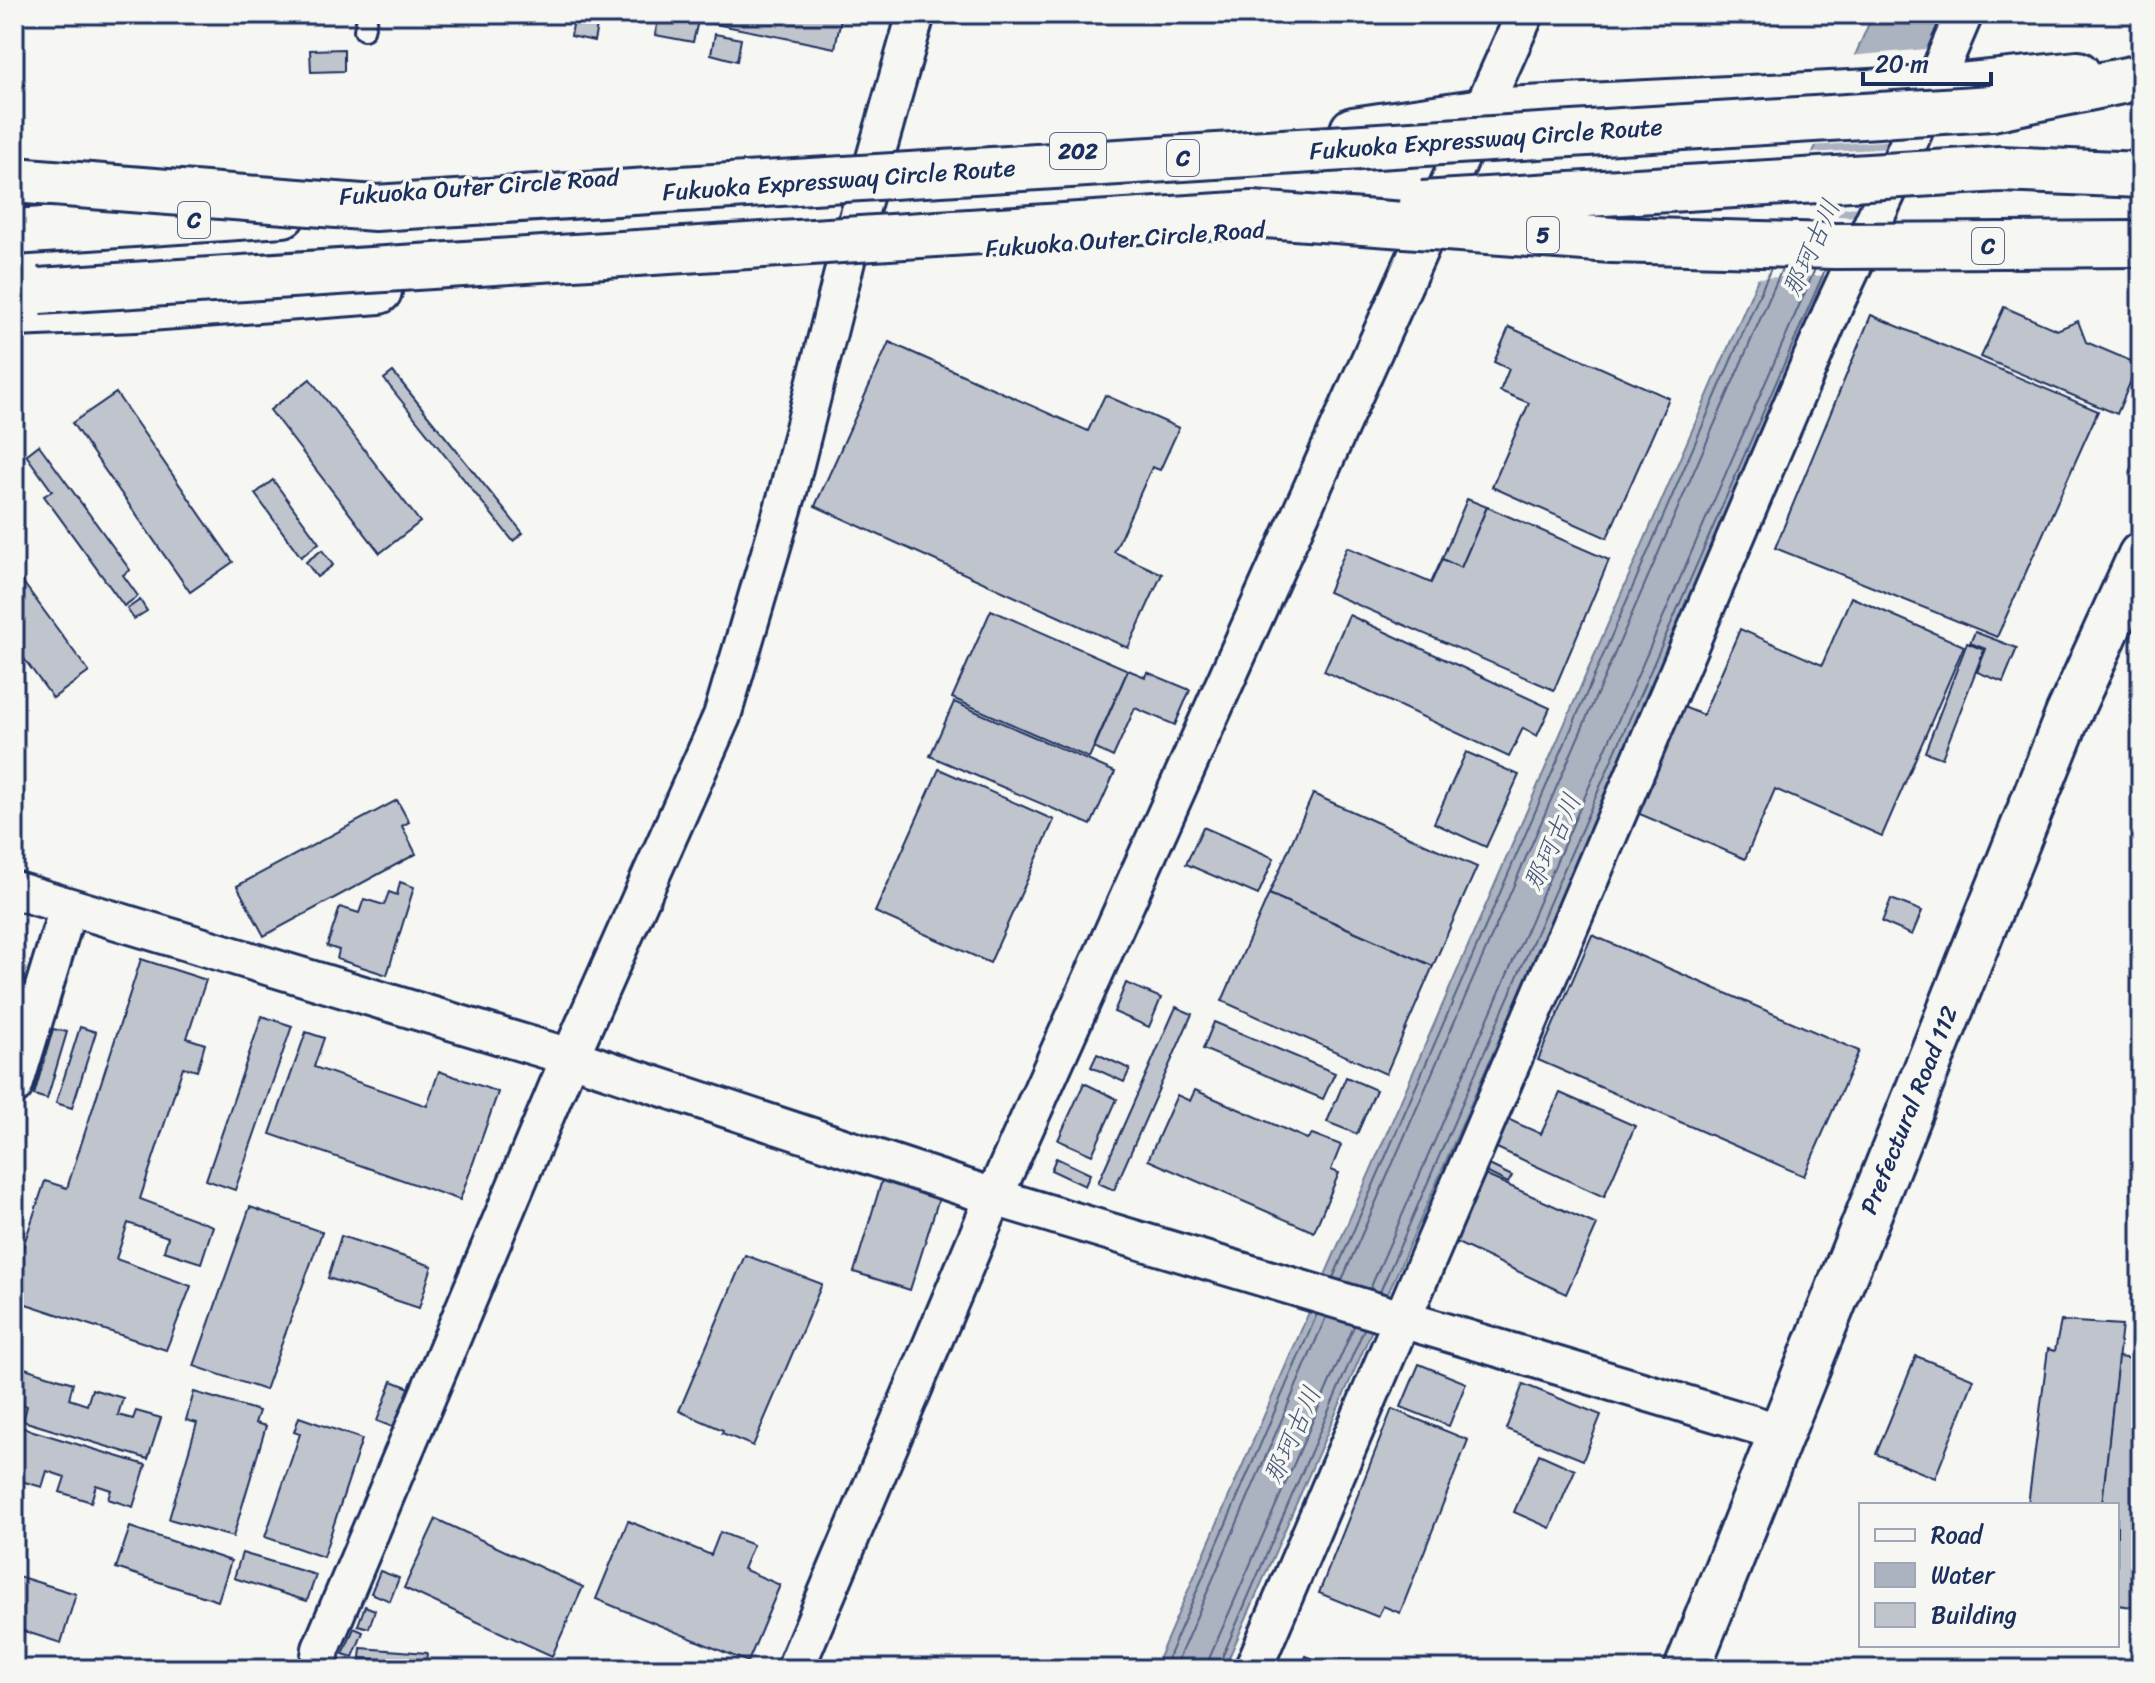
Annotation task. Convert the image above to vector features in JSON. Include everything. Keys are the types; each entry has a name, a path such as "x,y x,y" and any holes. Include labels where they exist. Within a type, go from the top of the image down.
{"main road":[{"name":"Fukuoka Outer Circle Road","path":"14,218 875,161 1145,147 1369,128 1483,111 1930,89 2141,67"},
{"name":"Fukuoka Expressway Circle Route","path":"14,232 1992,108 2141,77"},
{"path":"1992,108 2141,94"},
{"path":"20,300 1252,214 2000,169 2141,156"},
{"path":"2000,169 2141,173"},
{"name":"Fukuoka Outer Circle Road","path":"20,300 135,309 847,257 1134,241 1437,214 1891,184 2141,173"},
{"path":"14,180 375,208"},
{"name":"5","path":"1252,214 1612,240 1835,246"},
{"name":"C","path":"1835,246 2141,244"},
{"name":"Prefectural Road 112","path":"1687,1669 1779,1432 2068,715 2141,555"}],"street":[{"path":"318,1669 321,1649 570,1057 722,716 788,492 847,257 916,14"},
{"path":"795,1669 994,1197 1525,14"},
{"path":"1253,1669 1835,304 1964,14"},
{"path":"14,890 570,1057 994,1197 1779,1432"},
{"path":"14,1086 68,908"}],"water":[{"name":"那珂古川","path":"1873,14 1947,14 1224,1669 1154,1669"}],"pier":[{"path":"1937,48 1896,140 1811,146 1850,56"},
{"path":"1893,148 1866,207 1845,208 1837,216 1862,217 1836,275 1754,278 1808,153"}],"building":[{"path":"575,14 599,16 594,41 571,36"},
{"path":"659,14 698,21 693,42 655,35"},
{"path":"665,14 842,14 835,48"},
{"path":"715,34 741,39 737,61 711,54"},
{"path":"344,49 344,71 311,72 310,50"},
{"path":"2004,307 2057,330 2078,321 2086,342 2138,364 2117,414 1981,357"},
{"path":"1871,315 2098,411 1997,637 1775,548"},
{"path":"1509,327 1669,398 1607,538 1492,487 1529,403 1500,391 1509,369 1494,362"},
{"path":"889,342 1088,431 1105,395 1179,428 1160,470 1152,467 1114,552 1162,574 1128,648 815,506"},
{"path":"393,372 523,533 513,541 384,379"},
{"path":"310,379 420,522 380,553 270,410"},
{"path":"116,393 233,562 190,592 72,423"},
{"path":"39,445 130,570 123,575 138,596 124,606 44,496 52,491 26,455"},
{"path":"273,480 319,543 301,557 255,494"},
{"path":"1467,499 1487,507 1461,568 1442,559"},
{"path":"1487,507 1609,560 1554,690 1328,592 1347,547 1431,583 1442,559 1461,568"},
{"path":"322,550 333,565 317,577 306,562"},
{"path":"14,570 89,672 53,698 14,645"},
{"path":"1851,597 1964,646 1882,836 1775,789 1745,859 1635,812 1681,706 1703,715 1740,629 1822,665"},
{"path":"140,600 147,611 134,619 127,609"},
{"path":"991,610 1128,670 1089,758 952,698"},
{"path":"1349,615 1550,708 1537,736 1523,728 1509,757 1324,671"},
{"path":"1975,632 2017,648 2003,682 1977,672 1986,649 1970,643"},
{"path":"1967,643 1984,650 1942,758 1925,752"},
{"path":"1128,670 1145,677 1147,672 1190,690 1175,725 1135,708 1113,757 1094,748"},
{"path":"954,702 1115,772 1091,825 930,756"},
{"path":"1466,752 1519,775 1486,847 1434,823"},
{"path":"939,769 1054,820 990,963 875,912"},
{"path":"1313,794 1477,867 1433,966 1269,894"},
{"path":"397,800 409,822 402,826 416,854 264,936 237,886"},
{"path":"1203,827 1274,858 1258,895 1186,864"},
{"path":"400,882 414,887 387,975 337,959 339,950 327,946 340,907 359,913 364,899 384,905 389,892 397,895"},
{"path":"1269,894 1433,966 1386,1074 1222,1001"},
{"path":"1891,899 1922,911 1912,935 1882,922"},
{"path":"1592,935 1859,1051 1804,1176 1538,1060"},
{"path":"141,959 206,980 187,1038 205,1044 197,1071 183,1067 140,1199 213,1226 201,1263 164,1251 168,1237 128,1223 116,1259 191,1286 166,1350 14,1300 14,1274 45,1181 67,1188"},
{"path":"1126,983 1161,998 1149,1027 1114,1012"},
{"path":"1176,1007 1192,1014 1114,1190 1098,1183"},
{"path":"262,1016 292,1026 235,1190 206,1180"},
{"path":"1214,1022 1335,1073 1323,1099 1203,1049"},
{"path":"80,1027 96,1032 72,1108 56,1103"},
{"path":"53,1029 67,1032 47,1099 34,1095"},
{"path":"306,1032 324,1038 314,1067 427,1106 439,1071 498,1092 460,1200 270,1134"},
{"path":"1097,1054 1130,1069 1124,1082 1091,1067"},
{"path":"1346,1077 1376,1090 1357,1134 1327,1122"},
{"path":"1084,1083 1117,1099 1092,1155 1058,1140"},
{"path":"1195,1090 1307,1139 1312,1134 1341,1145 1331,1170 1339,1173 1314,1232 1148,1160 1177,1095 1190,1101"},
{"path":"1560,1093 1635,1126 1604,1197 1488,1144 1501,1116 1541,1134"},
{"path":"1056,1158 1090,1174 1085,1186 1051,1170"},
{"path":"1481,1161 1512,1176 1508,1183 1484,1171"},
{"path":"1485,1175 1597,1225 1566,1294 1455,1242"},
{"path":"882,1180 939,1198 910,1290 854,1272"},
{"path":"250,1207 322,1232 265,1390 194,1366"},
{"path":"341,1236 432,1266 419,1308 328,1278"},
{"path":"745,1255 822,1284 753,1446 679,1411"},
{"path":"2061,1321 2122,1325 2102,1503 2028,1503 2048,1349 2055,1351"},
{"path":"1916,1356 1974,1379 1935,1478 1876,1454"},
{"path":"2118,1357 2141,1360 2141,1608 2119,1605 2119,1503 2102,1503"},
{"path":"1419,1364 1466,1383 1449,1426 1401,1407"},
{"path":"18,1366 73,1383 69,1399 87,1405 92,1389 123,1398 118,1415 133,1419 136,1411 161,1418 148,1459 23,1421 27,1406 14,1401"},
{"path":"392,1381 410,1388 395,1428 377,1421"},
{"path":"1523,1384 1601,1415 1583,1460 1506,1429"},
{"path":"194,1392 259,1411 255,1423 266,1426 233,1537 169,1519 197,1423 186,1420"},
{"path":"1392,1409 1468,1440 1400,1613 1383,1606 1378,1617 1319,1593"},
{"path":"299,1417 362,1439 323,1557 265,1537 300,1434 294,1432"},
{"path":"20,1427 146,1465 133,1507 108,1499 111,1490 96,1485 91,1502 60,1492 65,1477 47,1471 42,1487 14,1479 14,1442"},
{"path":"1539,1454 1575,1470 1550,1528 1514,1512"},
{"path":"436,1519 583,1587 552,1656 404,1588"},
{"path":"628,1521 711,1555 720,1532 753,1545 743,1569 780,1585 748,1662 596,1599"},
{"path":"130,1527 231,1561 218,1601 116,1568"},
{"path":"242,1553 316,1575 307,1601 234,1578"},
{"path":"380,1571 399,1578 390,1601 371,1593"},
{"path":"14,1575 76,1594 61,1643 14,1628"},
{"path":"365,1606 375,1610 369,1628 358,1625"},
{"path":"354,1628 363,1632 353,1657 343,1654"},
{"path":"361,1648 427,1653 426,1663 360,1658"},
{"path":"1306,1656 1339,1669 1301,1669"}]}
